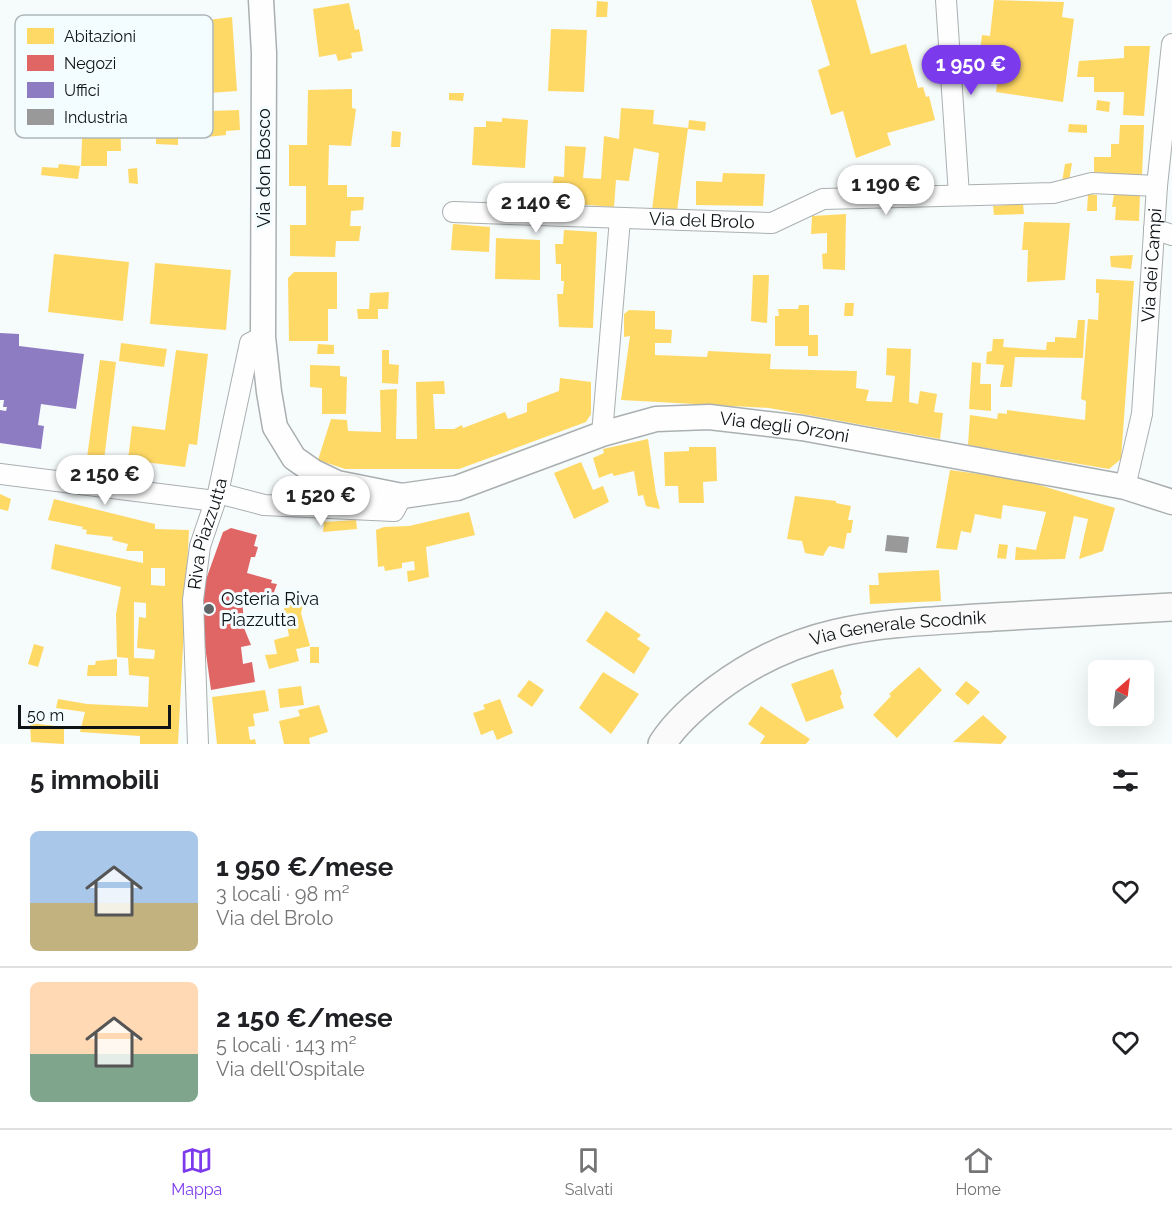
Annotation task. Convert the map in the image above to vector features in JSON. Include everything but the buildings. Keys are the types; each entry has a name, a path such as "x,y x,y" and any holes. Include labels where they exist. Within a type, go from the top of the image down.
{"main road":[{"name":"Via Generale Scodnik","path":"662,744 670,732 700,701 745,668 791,645 837,632 897,623 1172,607"}],"street":[{"name":"Via don Bosco","path":"261,0 264,53 263,337"},
{"path":"946,0 959,195"},
{"name":"Via dei Campi","path":"1125,487 1142,414 1163,232 1157,186 1172,44"},
{"name":"Via del Brolo","path":"453,212 772,223 823,199 1053,193 1092,183 1157,186"},
{"path":"602,434 620,219"},
{"name":"Via degli Orzoni","path":"263,337 275,427 294,458 314,472 337,483 402,496 457,488 602,434 656,419 709,417 802,428 1125,487 1172,502"},
{"name":"Riva Piazzutta","path":"198,744 193,600 200,546 217,497 250,343 263,337"},
{"path":"0,474 217,497"},
{"name":"Via degli Orzoni","path":"217,497 264,505 394,511 402,496"}],"place":[{"name":"Osteria Riva Piazzutta","path":"209,609"}]}
